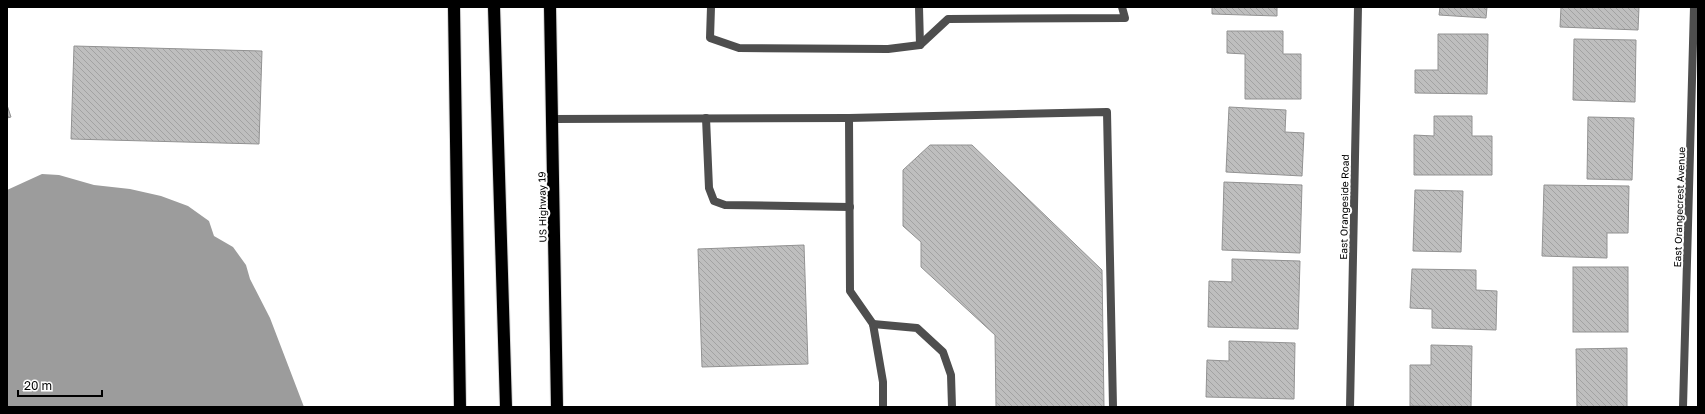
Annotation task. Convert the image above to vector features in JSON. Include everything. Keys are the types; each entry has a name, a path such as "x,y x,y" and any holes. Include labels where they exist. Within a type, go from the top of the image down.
{"highway":[{"path":"454,7 460,407"},
{"path":"494,7 506,407"},
{"name":"US Highway 19","path":"550,7 557,407"}],"street":[{"path":"711,7 710,38 739,48 888,49 920,45 948,19 1124,18 1122,7"},
{"path":"919,7 920,45"},
{"name":"East Orangeside Road","path":"1350,407 1358,7"},
{"name":"East Orangecrest Avenue","path":"1683,407 1694,7"},
{"path":"552,119 849,118 1107,112 1113,407"},
{"path":"706,118 709,188 714,201 725,205 850,207"},
{"path":"849,118 850,292 873,324 883,382 883,407"},
{"path":"873,324 917,328 943,352 951,375 952,407"}],"shaded area":[{"path":"42,174 59,175 94,185 130,189 161,196 188,206 209,221 214,236 233,247 246,265 250,279 270,318 304,407 7,407 7,190"}],"building":[{"path":"1212,7 1277,7 1277,16 1212,14"},
{"path":"1440,7 1487,7 1486,18 1439,15"},
{"path":"1561,7 1639,7 1638,30 1560,27"},
{"path":"1227,31 1283,31 1283,54 1301,54 1301,99 1245,99 1245,54 1227,53"},
{"path":"1438,34 1488,34 1487,94 1415,93 1415,70 1438,70"},
{"path":"1574,39 1636,40 1635,102 1573,100"},
{"path":"74,46 262,51 259,144 71,139"},
{"path":"7,105 11,117 7,118"},
{"path":"1229,107 1286,110 1285,132 1304,133 1302,176 1226,172"},
{"path":"1434,116 1472,116 1472,136 1492,136 1492,175 1414,175 1414,135 1434,136"},
{"path":"1588,117 1634,118 1632,180 1587,179"},
{"path":"930,145 972,145 1102,270 1104,407 996,407 995,335 921,267 921,242 903,226 903,170"},
{"path":"1224,182 1302,185 1300,253 1222,250"},
{"path":"1544,185 1629,186 1628,233 1607,233 1607,258 1542,256"},
{"path":"1415,190 1463,191 1461,252 1413,251"},
{"path":"804,245 808,364 702,367 698,249"},
{"path":"1232,259 1300,261 1298,329 1208,327 1209,281 1232,282"},
{"path":"1573,267 1628,267 1628,332 1573,332"},
{"path":"1412,269 1476,270 1476,290 1497,291 1496,330 1432,328 1432,309 1410,308"},
{"path":"1229,341 1295,343 1294,399 1206,397 1207,360 1229,361"},
{"path":"1431,345 1472,346 1471,407 1410,406 1410,365 1431,365"},
{"path":"1627,348 1627,407 1577,407 1576,349"}]}
